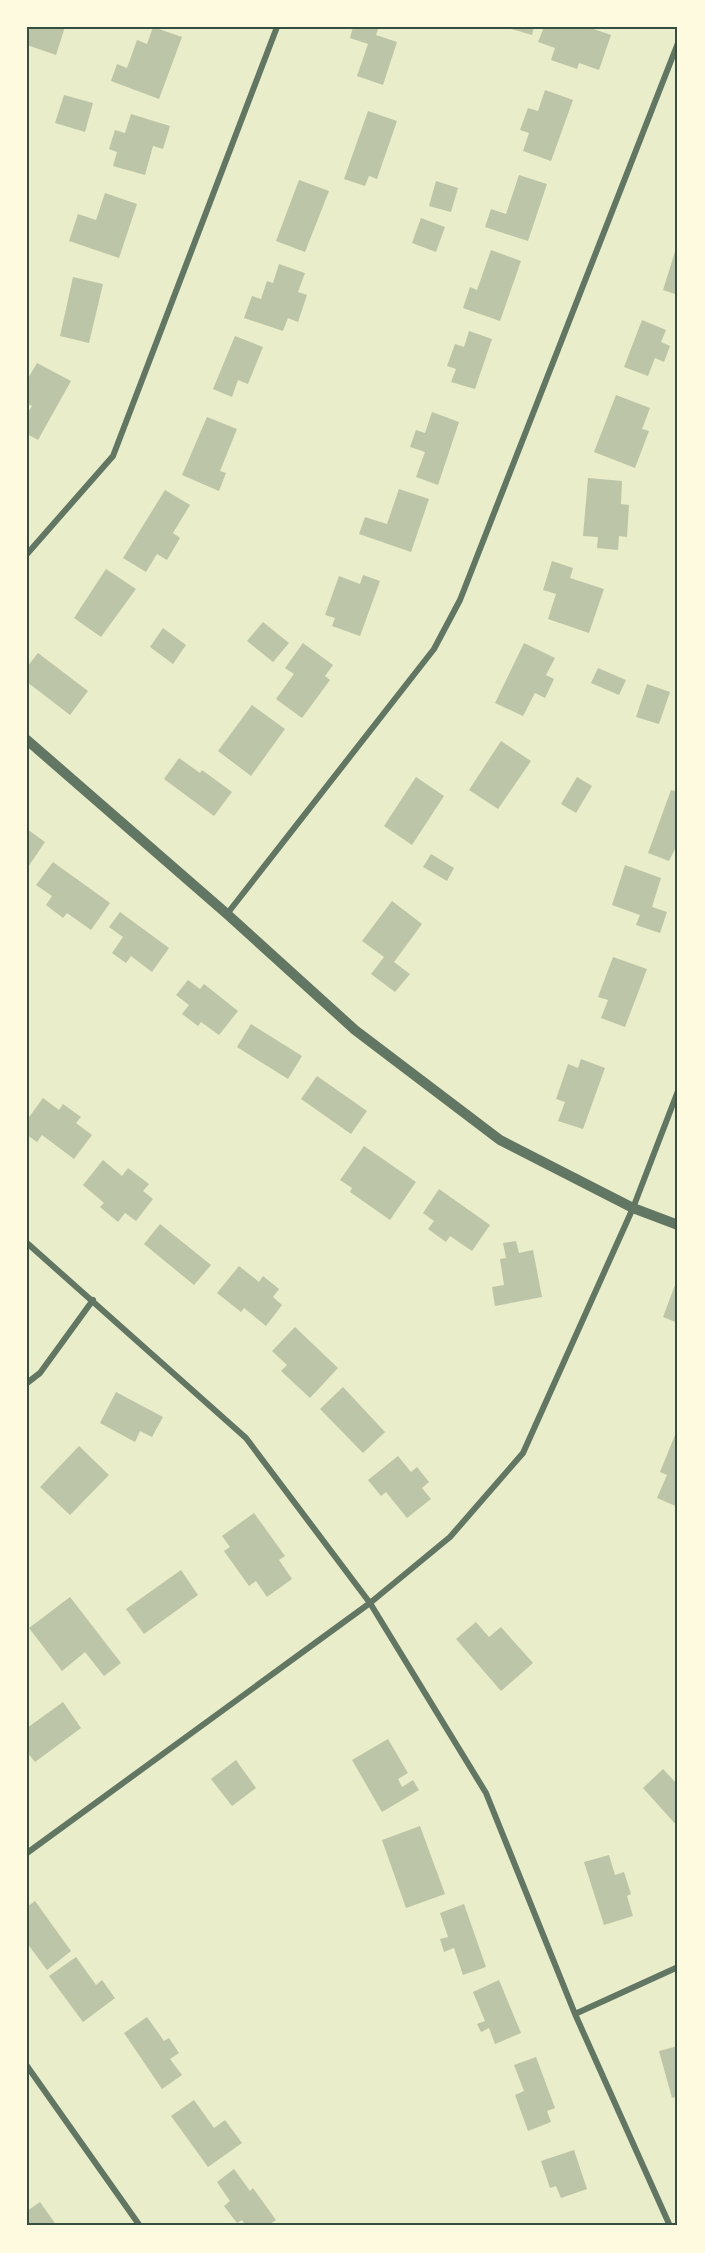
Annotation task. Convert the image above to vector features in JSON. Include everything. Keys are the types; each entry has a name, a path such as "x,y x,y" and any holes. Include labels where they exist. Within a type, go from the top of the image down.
{"street":[{"path":"27,554 113,456 277,27"},
{"path":"227,914 434,649 454,610 678,43"},
{"path":"27,740 356,1030 500,1140 633,1208 678,1225"},
{"path":"27,1853 370,1603 450,1537 523,1453 633,1208 678,1091"},
{"path":"27,1243 246,1438 370,1603 486,1793 576,2014 670,2226"},
{"path":"27,1383 40,1373 93,1300"},
{"path":"576,2014 678,1968"},
{"path":"27,2066 140,2226"}],"building":[{"path":"27,27 65,27 56,55 27,45"},
{"path":"153,27 182,37 159,99 111,81 117,64 127,68 137,40 147,44"},
{"path":"353,27 379,27 376,35 397,42 383,85 357,76 368,44 350,38"},
{"path":"505,27 534,27 532,35"},
{"path":"544,27 588,27 611,35 599,70 579,63 577,69 551,60 555,48 538,42"},
{"path":"545,90 573,100 551,161 523,151 529,133 520,130 528,108 538,111"},
{"path":"64,95 93,103 85,132 55,123"},
{"path":"368,111 397,121 377,179 369,176 365,186 344,179"},
{"path":"131,114 170,126 163,149 153,146 145,175 113,166 117,152 109,149 115,130 125,133"},
{"path":"519,175 547,184 528,241 485,227 491,209 506,214"},
{"path":"299,180 329,191 305,252 276,241"},
{"path":"436,181 458,188 451,212 429,206"},
{"path":"105,193 137,204 119,258 69,241 78,214 96,220"},
{"path":"421,218 445,227 436,252 412,243"},
{"path":"678,242 678,295 663,290"},
{"path":"491,250 521,261 500,321 463,308 470,287 477,290"},
{"path":"279,264 305,273 298,292 307,295 298,322 288,318 283,331 244,318 252,296 261,299 267,281 273,283"},
{"path":"73,277 103,284 89,343 60,336"},
{"path":"642,320 666,330 661,342 670,346 664,362 655,358 648,376 624,367"},
{"path":"469,331 492,339 475,389 451,382 456,369 447,366 455,344 464,347"},
{"path":"235,336 263,347 248,384 238,380 232,397 213,389"},
{"path":"37,363 71,381 38,440 27,434 27,414 32,406 27,403 27,380"},
{"path":"616,395 650,408 642,429 649,431 635,468 594,452"},
{"path":"432,412 459,422 438,485 416,477 425,452 410,447 416,430 425,433"},
{"path":"207,417 237,429 220,471 226,473 219,491 182,475"},
{"path":"588,478 622,481 621,504 629,505 627,537 619,536 618,550 597,548 598,537 583,536"},
{"path":"399,489 429,499 411,552 359,534 365,517 387,524"},
{"path":"165,490 190,505 173,533 180,538 167,560 157,554 146,572 123,558"},
{"path":"552,561 573,568 570,578 604,589 589,633 548,619 556,594 543,590"},
{"path":"106,569 136,589 101,637 74,618"},
{"path":"363,575 380,581 360,636 332,626 335,618 325,615 339,576 360,584"},
{"path":"263,622 289,643 273,662 247,641"},
{"path":"163,628 186,645 173,664 150,647"},
{"path":"303,643 333,665 325,676 330,680 302,718 276,699 294,674 285,668"},
{"path":"524,643 555,658 546,675 554,679 545,698 535,693 523,716 495,703"},
{"path":"38,653 88,691 70,715 27,682 27,667"},
{"path":"598,668 626,680 619,695 591,683"},
{"path":"647,684 670,692 659,724 636,717"},
{"path":"252,705 285,729 251,776 218,751"},
{"path":"501,741 531,761 498,809 469,790"},
{"path":"179,758 200,773 202,770 232,792 214,816 164,779"},
{"path":"416,777 444,796 412,845 384,826"},
{"path":"577,777 592,786 576,813 561,804"},
{"path":"671,790 678,792 678,843 669,861 648,853"},
{"path":"27,829 45,842 28,867 27,866"},
{"path":"431,854 454,868 447,881 423,867"},
{"path":"53,862 110,903 91,930 67,913 63,918 46,905 52,896 36,885"},
{"path":"625,865 661,878 652,907 667,912 660,933 636,925 640,915 612,905"},
{"path":"392,901 422,924 394,962 410,974 395,992 371,974 384,957 362,941"},
{"path":"120,912 169,948 152,972 131,956 126,963 112,953 123,937 109,927"},
{"path":"613,957 647,969 625,1027 601,1018 608,1000 598,997"},
{"path":"188,980 200,989 204,984 238,1011 219,1035 201,1022 198,1026 182,1014 189,1005 176,995"},
{"path":"251,1024 302,1056 288,1079 237,1047"},
{"path":"581,1059 605,1068 583,1129 558,1121 565,1102 556,1099 568,1064 578,1068"},
{"path":"317,1076 367,1111 351,1134 301,1099"},
{"path":"43,1098 59,1110 63,1104 81,1117 76,1123 92,1135 74,1159 42,1135 37,1142 27,1135 27,1120"},
{"path":"364,1146 416,1182 390,1220 350,1192 352,1188 340,1180"},
{"path":"103,1160 122,1176 128,1168 149,1184 143,1191 153,1199 136,1221 125,1213 118,1222 100,1207 104,1203 83,1185"},
{"path":"439,1189 490,1225 472,1251 450,1236 446,1242 428,1229 434,1221 423,1213"},
{"path":"160,1224 211,1265 194,1285 144,1244"},
{"path":"516,1241 519,1253 533,1250 542,1297 495,1306 492,1287 504,1285 500,1259 506,1258 503,1243"},
{"path":"239,1266 259,1282 263,1276 279,1289 273,1297 282,1305 266,1326 244,1308 241,1312 217,1293"},
{"path":"678,1277 678,1323 663,1317"},
{"path":"295,1327 338,1368 310,1398 281,1371 287,1365 272,1351"},
{"path":"343,1387 385,1432 363,1453 320,1409"},
{"path":"116,1392 163,1417 152,1437 140,1431 135,1442 100,1423"},
{"path":"675,1435 678,1436 678,1507 657,1498 667,1475 660,1472"},
{"path":"79,1446 109,1475 70,1515 40,1487"},
{"path":"398,1456 411,1472 417,1467 429,1482 422,1488 431,1499 407,1518 386,1492 381,1496 368,1480"},
{"path":"254,1513 285,1556 279,1560 292,1579 267,1597 256,1581 249,1586 224,1551 230,1547 222,1536"},
{"path":"181,1570 198,1595 144,1634 126,1609"},
{"path":"70,1597 121,1663 104,1676 85,1652 62,1671 29,1628"},
{"path":"476,1622 489,1637 501,1627 533,1663 501,1691 456,1639"},
{"path":"63,1702 81,1728 35,1762 27,1752 27,1728"},
{"path":"388,1739 408,1773 398,1779 402,1787 413,1780 419,1790 382,1812 352,1760"},
{"path":"236,1760 256,1788 232,1806 211,1779"},
{"path":"663,1769 678,1785 678,1827 643,1788"},
{"path":"420,1826 445,1894 406,1908 382,1840"},
{"path":"609,1855 615,1875 624,1872 631,1894 627,1896 633,1916 604,1925 584,1862"},
{"path":"35,1901 71,1951 47,1970 27,1943 27,1907"},
{"path":"464,1904 486,1967 463,1975 454,1948 444,1952 440,1939 448,1937 440,1913"},
{"path":"76,1957 96,1985 102,1980 115,1998 83,2022 49,1976"},
{"path":"499,1980 521,2033 495,2044 489,2028 481,2032 477,2024 485,2021 473,1992"},
{"path":"147,2017 164,2041 169,2038 179,2053 170,2059 182,2075 162,2089 124,2033"},
{"path":"678,2046 678,2096 672,2098 659,2051"},
{"path":"536,2057 555,2108 547,2111 551,2122 528,2131 515,2095 524,2091 514,2065"},
{"path":"194,2100 214,2128 225,2120 242,2143 208,2167 171,2116"},
{"path":"574,2150 587,2189 561,2198 556,2186 550,2188 541,2161"},
{"path":"234,2169 250,2191 253,2188 276,2220 267,2226 246,2226 242,2220 237,2223 224,2206 230,2201 217,2182"},
{"path":"40,2202 57,2226 27,2226 27,2211"}]}
